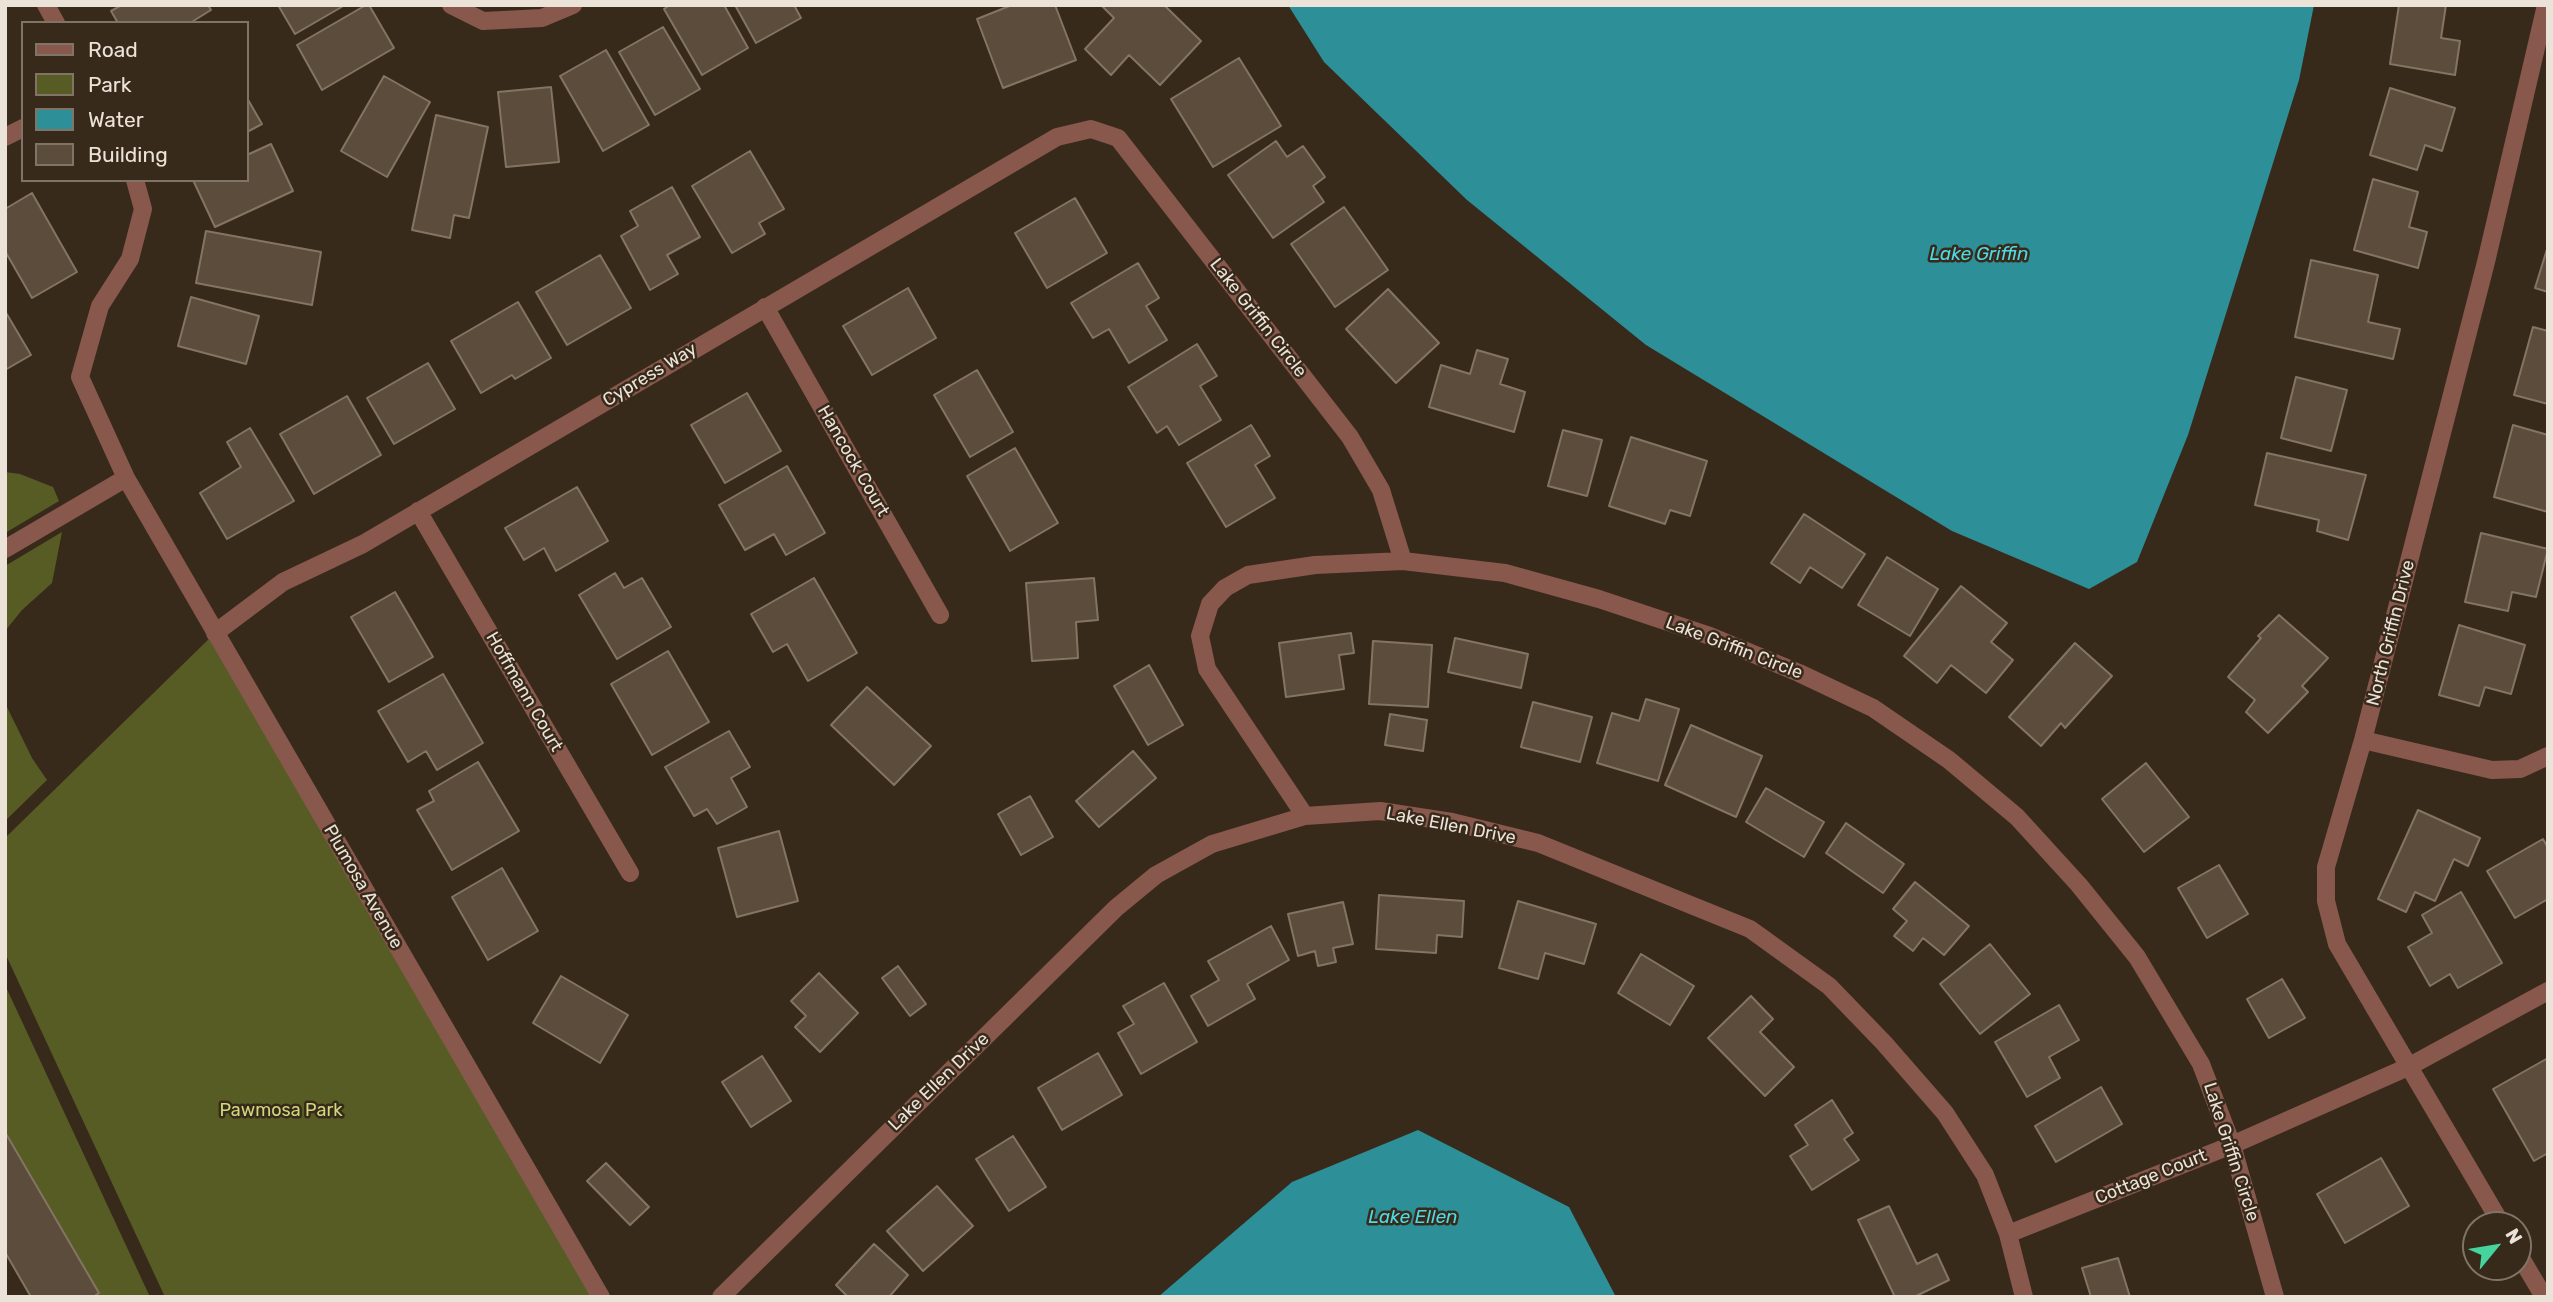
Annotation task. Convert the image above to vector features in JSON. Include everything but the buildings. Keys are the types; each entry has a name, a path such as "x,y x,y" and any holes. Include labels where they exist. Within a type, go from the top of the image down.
{"street":[{"path":"46,5 55,21"},
{"path":"451,5 483,21 542,18 573,5"},
{"name":"North Griffin Drive","path":"2494,1211 2337,944 2326,901 2326,867 2363,740 2486,262 2546,5"},
{"path":"5,138 21,129"},
{"name":"Cypress Way","path":"215,633 283,582 363,544 1057,137 1091,129"},
{"name":"Lake Griffin Circle","path":"1091,129 1118,138 1350,437 1381,490 1403,561 1506,573 1600,599 1710,636 1799,673 1873,708 1949,760 2017,817 2137,957 2201,1064 2232,1145 2276,1297"},
{"name":"Plumosa Avenue","path":"136,182 143,209 130,259 100,306 80,377 126,478 601,1297"},
{"name":"Hancock Court","path":"765,307 940,615"},
{"path":"5,550 126,478"},
{"name":"Hoffmann Court","path":"418,511 630,873"},
{"path":"1305,816 1207,670 1200,636 1210,604 1225,588 1248,575 1315,565 1403,561"},
{"path":"2363,740 2492,770 2521,769 2548,756"},
{"name":"Lake Ellen Drive","path":"721,1297 1116,908 1156,875 1212,844 1305,816 1380,811 1452,822 1538,843 1750,929 1829,986 1884,1043 1945,1113 1985,1175 2008,1234 2024,1297"},
{"name":"Cottage Court","path":"2008,1234 2232,1145 2408,1066 2548,991"},
{"path":"2532,1277 2544,1297"}],"green space":[{"path":"5,472 20,474 53,487 59,501 5,533"},
{"path":"62,532 52,583 22,610 5,631 5,566"},
{"name":"Pawmosa Park","path":"215,633 601,1297 165,1297 5,953 5,838"},
{"path":"5,703 32,758 47,780 5,821"},
{"path":"5,985 150,1297 89,1297 5,1148"}],"water":[{"name":"Lake Griffin","path":"1288,5 2314,5 2299,80 2188,435 2137,562 2089,589 1952,531 1646,345 1467,200 1324,62"},
{"name":"Lake Ellen","path":"1418,1130 1569,1207 1616,1297 1158,1297 1292,1182"}]}
